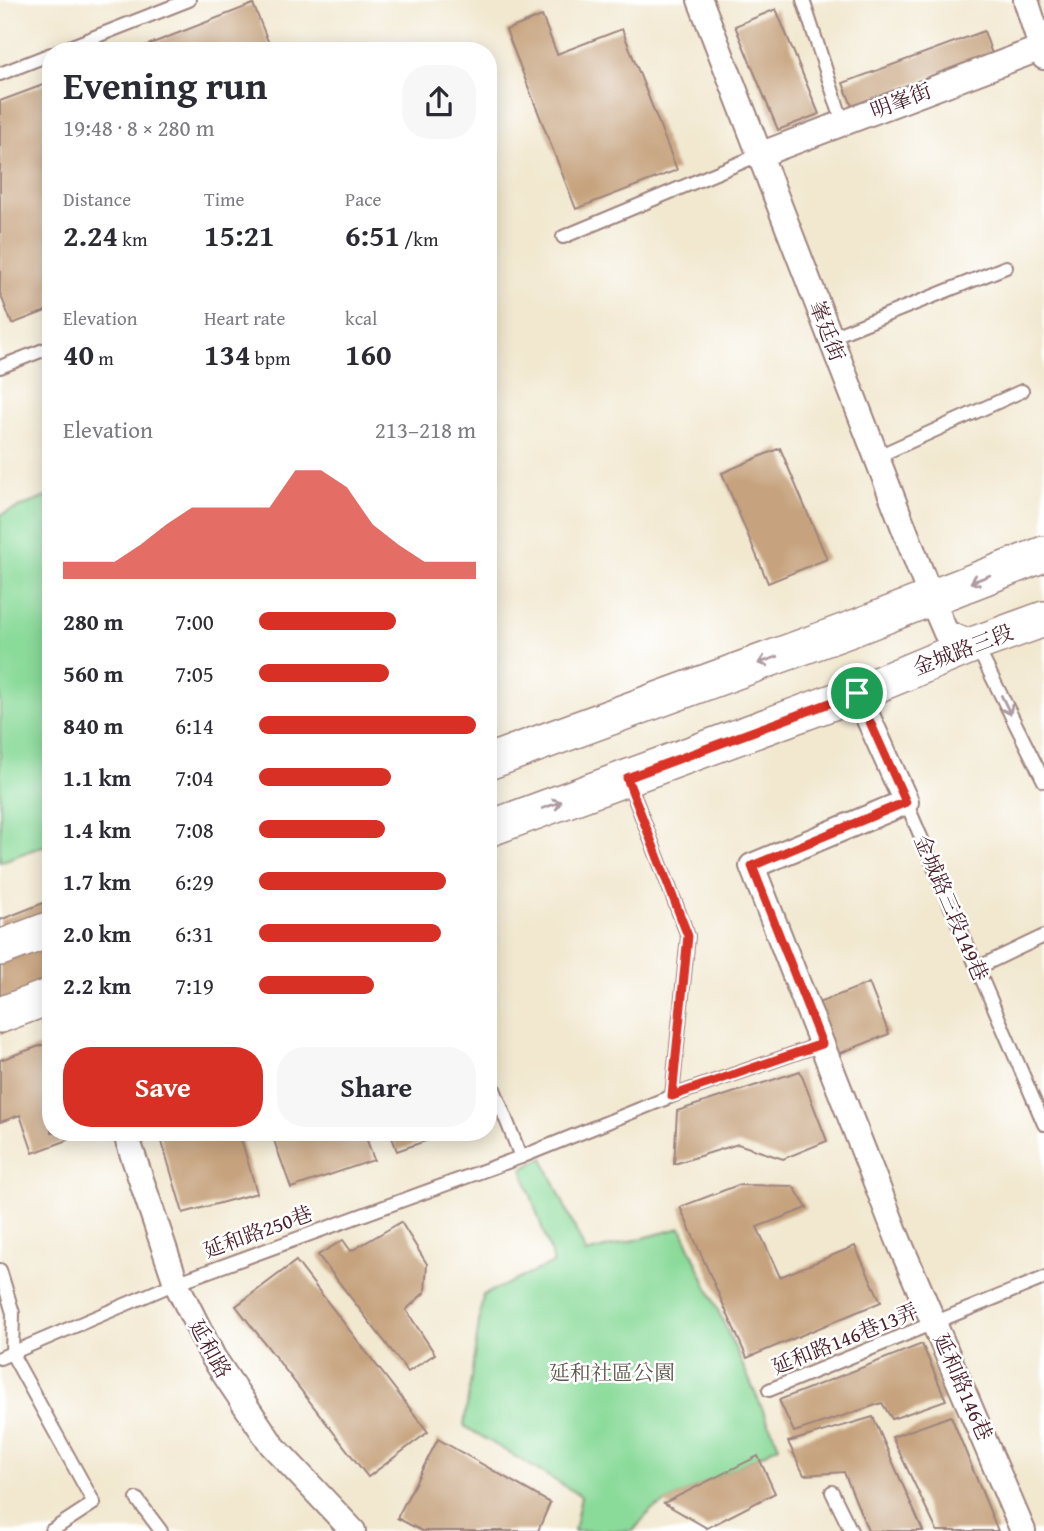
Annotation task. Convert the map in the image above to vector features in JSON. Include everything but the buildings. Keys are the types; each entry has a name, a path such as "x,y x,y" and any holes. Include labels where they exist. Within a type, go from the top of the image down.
{"main road":[{"path":"497,759 1044,555"},
{"name":"金城路三段","path":"497,826 857,693 975,643 1044,619"},
{"path":"0,948 42,935"},
{"path":"0,1015 42,999"}],"street":[{"name":"峯廷街","path":"700,0 931,597 946,632 975,643"},
{"path":"1026,0 1043,51"},
{"name":"明峯街","path":"759,155 1043,51"},
{"name":"金城路三段149巷","path":"857,693 906,802"},
{"name":"延和路146巷","path":"906,802 752,866 900,1244 1023,1531"},
{"name":"延和路","path":"128,1141 176,1283 213,1357 272,1445 344,1529"}],"lane":[{"path":"82,42 189,0"},
{"path":"803,0 843,123"},
{"path":"0,74 42,58"},
{"path":"563,237 759,155"},
{"path":"830,338 1006,267"},
{"path":"0,367 42,351"},
{"path":"876,457 1022,391"},
{"path":"975,643 1044,781"},
{"path":"627,778 688,936 672,1096"},
{"name":"金城路三段149巷","path":"906,802 1044,1124"},
{"path":"977,968 1044,936"},
{"name":"延和路250巷","path":"6,1356 176,1283 521,1157 672,1096 822,1044"},
{"path":"497,1097 521,1157"},
{"path":"0,1270 13,1313 6,1356 94,1503 51,1531"},
{"name":"延和路146巷13弄","path":"769,1390 1044,1278"},
{"path":"832,1492 851,1531"},
{"path":"137,1499 161,1531"}],"green space":[{"path":"42,499 42,846 0,862 0,515"},
{"name":"延和社區公園","path":"543,1158 586,1253 681,1228 779,1446 651,1510 633,1531 574,1531 581,1496 464,1426 483,1295 554,1263 522,1169"}],"route":[{"path":"857,693 906,802 752,866 822,1044 672,1096 688,936 627,778 857,693"}]}
